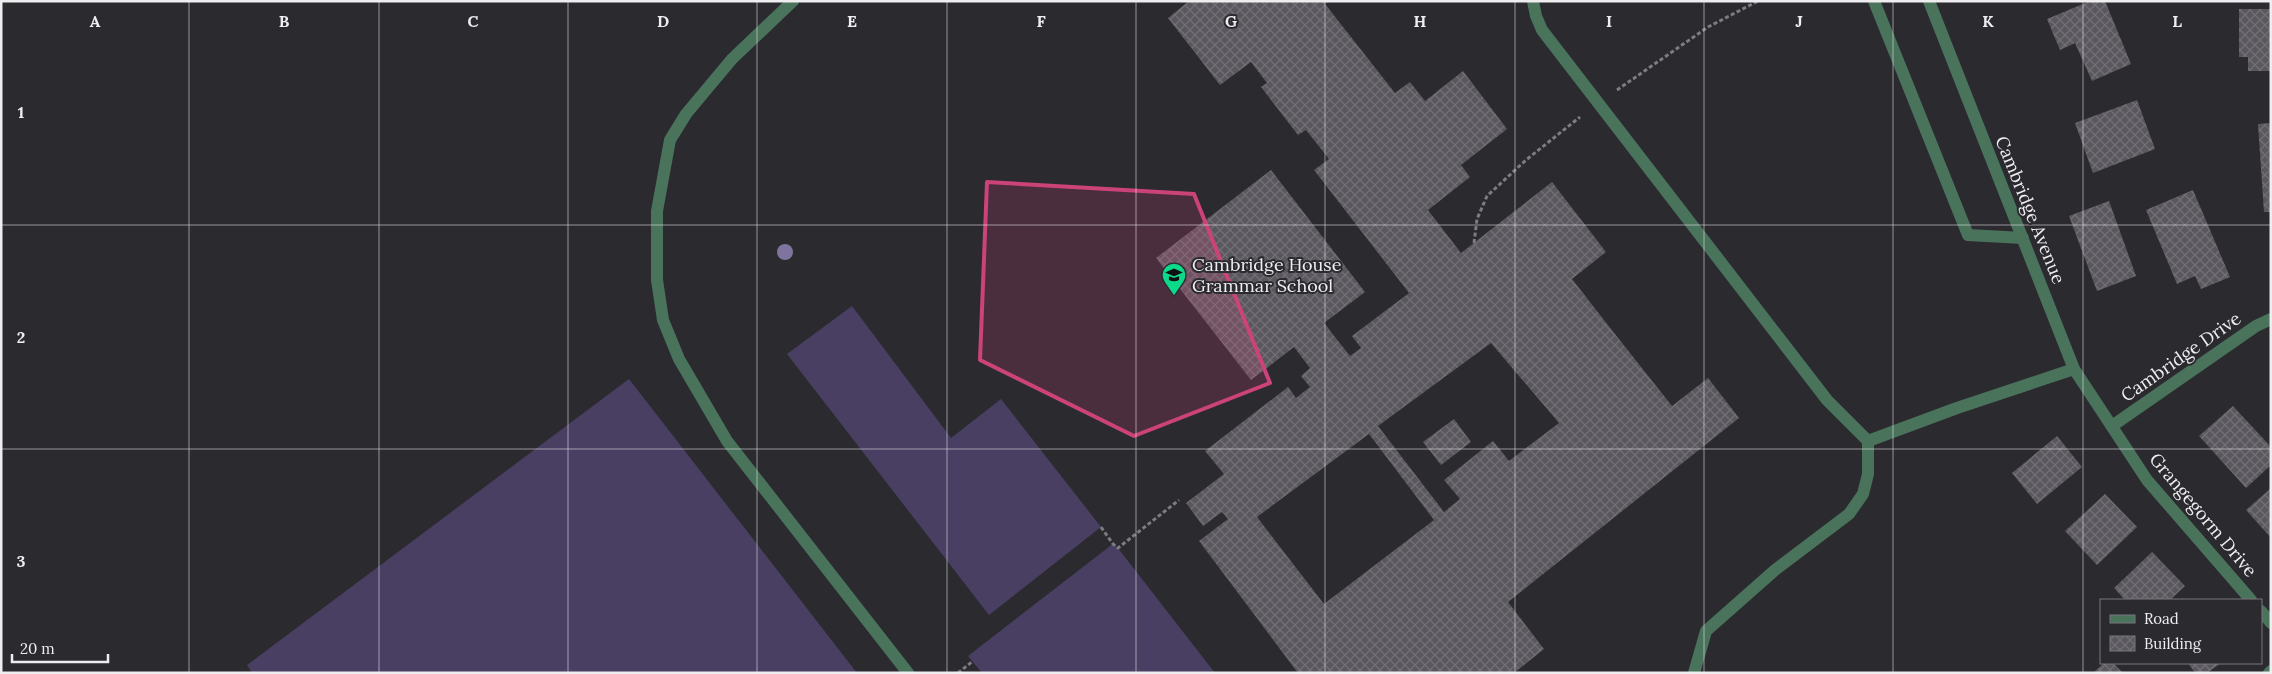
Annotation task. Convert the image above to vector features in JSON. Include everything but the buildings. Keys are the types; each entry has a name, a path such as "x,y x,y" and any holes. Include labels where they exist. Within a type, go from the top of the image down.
{"street":[{"path":"793,1 732,59 686,114 670,140 657,211 657,280 663,320 679,360 728,441 908,673"},
{"path":"1533,1 1536,16 1542,30 1597,104 1827,400 1868,441 1868,474 1863,494 1849,514 1775,570 1706,631 1694,673"},
{"path":"1874,1 1968,235 2023,238"},
{"name":"Cambridge Avenue","path":"1929,1 2074,369 2112,426"},
{"name":"Cambridge Drive","path":"2112,426 2256,326 2271,319"},
{"path":"1868,441 1957,408 2074,369"},
{"name":"Grangegorm Drive","path":"2112,426 2147,480 2251,599"},
{"path":"2262,612 2271,623"}],"path":[{"path":"1474,243 1477,220 1486,196 1526,160 1597,104 1708,27 1758,1"},
{"path":"1101,527 1118,548 1179,500"},
{"path":"958,673 973,662"}],"highlighted area":[{"path":"987,182 1194,194 1270,383 1134,436 980,360"}],"shaded area":[{"path":"852,306 951,438 1001,399 1101,527 989,615 787,354"},
{"path":"629,379 857,673 252,673 247,665"},
{"path":"1114,543 1215,673 982,673 968,656"}],"place":[{"name":"Cambridge House Grammar School","path":"1174,296"}]}
